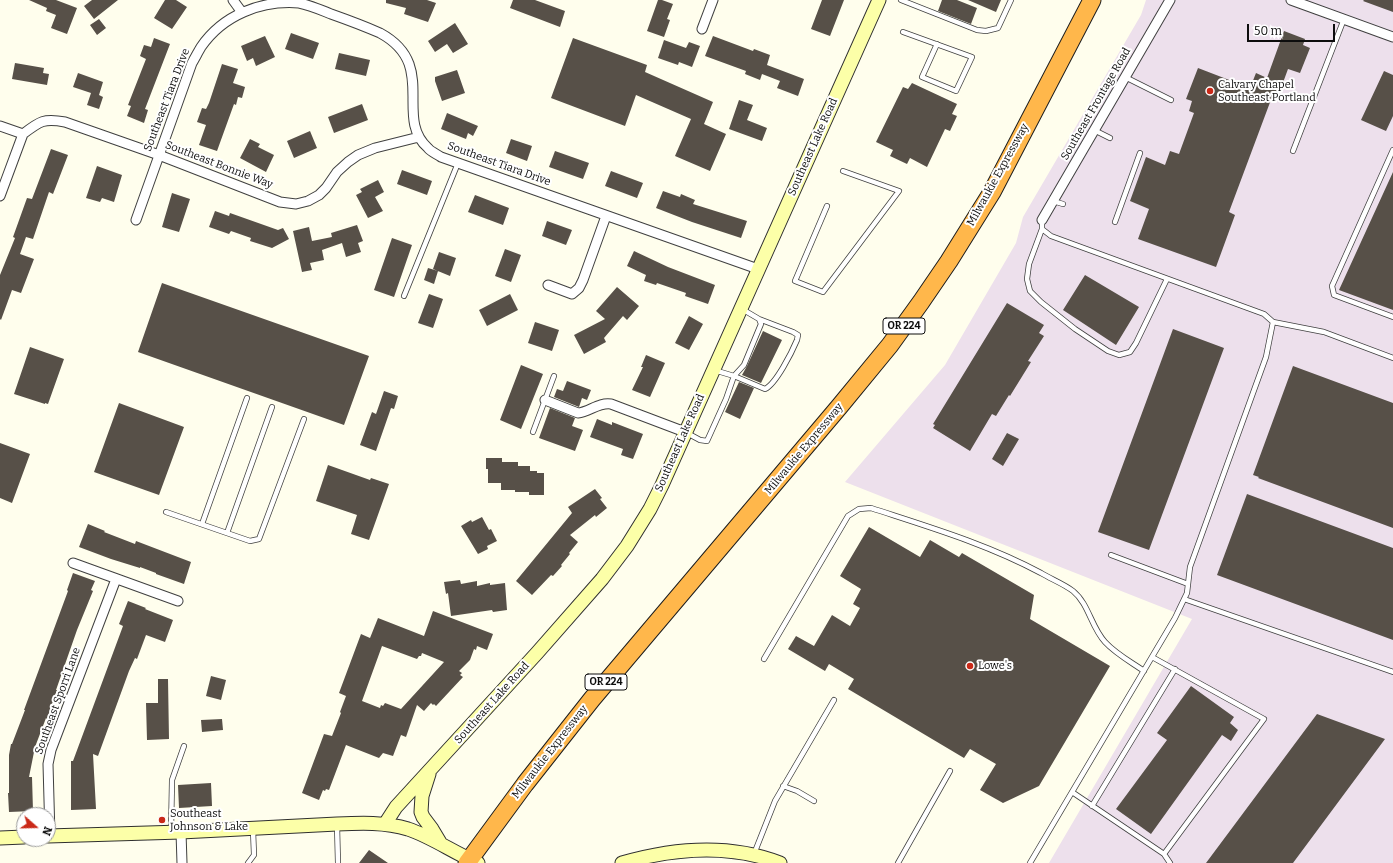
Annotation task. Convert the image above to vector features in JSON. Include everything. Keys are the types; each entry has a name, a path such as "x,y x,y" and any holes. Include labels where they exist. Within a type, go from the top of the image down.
{"highway":[{"name":"Milwaukie Expressway","path":"471,862 525,784 592,699 840,408 890,345 921,302 949,261 992,192 1092,0"}],"street":[{"path":"233,0 241,11"},
{"path":"702,29 713,0"},
{"name":"Southeast Lake Road","path":"385,824 396,807 597,585 627,546 650,509 879,0"},
{"name":"Southeast Frontage Road","path":"1042,224 1053,201 1170,0"},
{"path":"1291,0 1393,37"},
{"name":"Southeast Tiara Drive","path":"136,220 192,63 201,47 219,26 241,11 256,5 284,1 308,5 392,39 404,51 411,67 413,77 414,120 419,137 428,148 441,157 758,269"},
{"name":"Southeast Bonnie Way","path":"23,134 36,123 50,119 65,122 159,155 280,202 296,204 308,201 319,195 337,172 358,155 375,148 419,137"},
{"path":"0,126 23,134 0,196"},
{"path":"548,285 572,294 579,288 606,216"},
{"path":"545,400 578,413 582,413 606,403 611,404 685,432"},
{"path":"73,563 178,601"},
{"name":"Southeast Sporri Lane","path":"49,807 48,764 51,750 116,579"},
{"path":"429,772 422,796 421,812 441,844"},
{"path":"56,836 176,832 363,823 385,824 409,829 441,844 471,862"},
{"path":"176,832 182,863"},
{"path":"0,838 16,837"},
{"path":"622,863 650,855 695,850 718,850 753,859 780,863"}],"lane":[{"path":"901,0 977,30 986,31 998,28 1011,0"},
{"path":"1293,151 1344,19"},
{"path":"903,32 937,44 972,57 956,91 922,77 937,44"},
{"path":"1125,78 1171,100"},
{"path":"1094,130 1110,138"},
{"path":"1393,150 1332,286 1334,295 1393,317"},
{"path":"1115,222 1140,153"},
{"path":"404,296 458,163"},
{"path":"828,206 795,281 823,292 899,191 843,171"},
{"path":"1053,201 1063,204"},
{"path":"1042,224 1051,236 1264,314 1273,322 1324,332 1393,358"},
{"path":"1042,224 1029,264 1026,279 1030,291 1074,329 1108,351 1119,355 1130,352 1167,278"},
{"path":"713,369 765,389 769,387 782,368 797,340 798,335 793,332 760,322 740,308"},
{"path":"685,432 700,440 707,441 726,399 734,376 744,365 760,322"},
{"path":"1030,863 1175,618 1184,599 1187,592 1190,567 1266,358 1273,322"},
{"path":"533,432 554,376"},
{"path":"202,524 247,398"},
{"path":"227,533 272,407"},
{"path":"166,512 250,541 259,539 304,419"},
{"path":"764,659 848,516 860,509 871,508 957,536 1022,564 1073,591 1086,607 1094,626 1104,642 1144,671"},
{"path":"1111,555 1188,584"},
{"path":"1184,599 1393,672"},
{"path":"1152,657 1264,719 1164,854"},
{"path":"1092,806 1175,670"},
{"path":"753,859 770,809 834,700"},
{"path":"176,832 172,780 184,746"},
{"path":"898,863 950,771"},
{"path":"783,786 797,790 814,801"},
{"path":"1072,792 1164,854 1170,863"},
{"path":"337,824 338,863"},
{"path":"248,863 254,855 253,828"}],"shaded area":[{"path":"1146,0 1393,0 1393,863 1049,863 1192,619 845,482 945,365 1016,243 1023,217 1141,15"}],"building":[{"path":"29,0 56,0 77,8 67,34 51,28 56,15 46,11 47,8"},
{"path":"92,0 118,0 94,19 84,6"},
{"path":"165,0 176,0 187,7 172,29 154,18"},
{"path":"386,0 427,0 436,3 428,22 404,14 406,8 386,3"},
{"path":"513,0 535,0 565,11 560,27 510,8"},
{"path":"658,0 673,4 667,19 670,20 664,37 647,31"},
{"path":"822,0 844,0 830,36 811,29"},
{"path":"942,0 957,0 977,8 971,24 938,11"},
{"path":"968,0 1001,0 996,12"},
{"path":"1393,0 1393,12 1363,1"},
{"path":"99,19 106,28 97,35 90,25"},
{"path":"455,23 468,44 453,53 447,44 435,52 428,41"},
{"path":"1284,31 1305,39 1303,45 1310,48 1300,73 1288,69 1277,99 1272,97 1229,212 1235,215 1216,267 1138,239 1149,209 1130,201 1146,157 1165,165 1170,151 1179,154 1194,113 1189,111 1192,101 1186,99 1198,68 1250,88 1256,73 1267,78"},
{"path":"291,33 319,43 313,59 285,49"},
{"path":"265,36 275,57 256,66 253,58 247,61 241,46"},
{"path":"713,36 753,51 754,49 770,55 767,65 804,79 798,96 777,88 780,81 762,74 760,80 745,74 746,71 705,56"},
{"path":"154,38 170,44 145,109 148,110 144,123 127,116 131,106 128,105 146,59 140,56 144,45 151,47"},
{"path":"573,38 647,65 645,72 713,102 704,124 726,134 710,171 675,156 691,119 636,95 625,126 551,98"},
{"path":"664,40 686,48 689,42 700,46 692,67 679,62 678,65 658,58"},
{"path":"339,53 370,60 366,76 335,69"},
{"path":"15,63 44,68 43,73 49,74 47,85 12,79"},
{"path":"222,64 238,69 233,83 245,87 242,98 238,97 236,105 234,104 217,151 199,145 206,125 197,122 202,108 206,109 209,103"},
{"path":"457,70 465,93 442,101 435,77"},
{"path":"1384,71 1393,75 1393,116 1386,131 1361,120"},
{"path":"78,73 103,82 99,95 103,97 99,109 87,105 91,93 73,87"},
{"path":"912,83 957,104 952,114 957,116 950,131 945,129 927,167 910,158 907,164 890,156 893,150 876,142 903,87 908,89"},
{"path":"739,100 753,105 747,120 767,128 762,141 729,129"},
{"path":"362,104 368,120 334,133 328,117"},
{"path":"447,113 478,126 473,136 468,133 466,139 441,129"},
{"path":"310,131 317,148 294,158 287,141"},
{"path":"250,139 260,144 258,147 274,155 266,172 240,158"},
{"path":"511,139 532,146 527,161 506,153"},
{"path":"51,149 68,155 53,194 49,192 33,239 26,237 20,254 34,259 21,293 12,290 1,320 0,275 15,238 13,237 27,198 32,199"},
{"path":"555,151 589,163 583,179 549,167"},
{"path":"97,166 122,175 114,202 102,198 100,202 86,198"},
{"path":"402,170 432,181 427,195 397,184"},
{"path":"611,171 643,183 637,198 605,186"},
{"path":"1393,172 1393,310 1339,290"},
{"path":"378,180 384,192 375,197 383,211 368,218 356,195 362,192 360,189"},
{"path":"663,191 680,197 681,194 695,200 693,204 747,221 741,238 692,222 656,208"},
{"path":"172,193 190,199 179,232 162,227"},
{"path":"475,195 509,208 503,225 468,212"},
{"path":"215,211 229,216 230,213 278,230 283,228 289,239 272,248 250,241 251,238 231,231 229,234 209,227"},
{"path":"547,221 572,230 566,245 542,236"},
{"path":"357,225 363,241 358,243 361,252 346,257 342,243 322,250 324,260 310,263 312,270 302,272 293,231 309,227 312,241 332,237 331,233"},
{"path":"392,238 412,245 394,297 374,290"},
{"path":"505,249 521,255 511,282 495,276"},
{"path":"634,251 668,267 715,285 708,304 685,296 686,293 657,283 656,285 644,281 646,275 627,266"},
{"path":"439,252 456,258 450,276 433,269"},
{"path":"428,268 438,271 434,284 424,280"},
{"path":"1085,275 1139,307 1116,345 1063,310"},
{"path":"162,283 369,356 344,425 138,352"},
{"path":"617,287 639,306 627,320 623,316 604,338 606,342 584,354 574,335 605,319 596,311"},
{"path":"429,294 443,299 433,328 418,323"},
{"path":"510,294 518,310 487,326 479,310"},
{"path":"1007,303 1044,325 1039,333 1044,336 1028,361 1031,362 1010,396 1009,395 996,416 992,414 970,451 933,428 935,425 933,424"},
{"path":"689,316 703,324 689,350 675,343"},
{"path":"535,322 559,330 552,351 528,343"},
{"path":"1173,329 1224,348 1149,550 1098,532"},
{"path":"763,331 782,340 761,383 742,375"},
{"path":"30,347 64,359 48,404 14,394"},
{"path":"646,355 665,363 650,397 632,390 643,367 641,367"},
{"path":"521,365 543,374 521,429 500,420"},
{"path":"1293,366 1393,403 1393,528 1253,475"},
{"path":"567,381 591,390 587,400 582,398 579,407 554,397 557,389 563,391"},
{"path":"739,382 754,388 740,419 725,412"},
{"path":"384,391 398,396 394,409 391,408 376,451 360,445 372,412 376,414"},
{"path":"119,403 184,427 159,495 94,472"},
{"path":"550,408 575,418 572,426 583,430 575,451 539,438"},
{"path":"597,419 612,425 612,422 643,434 633,459 621,455 623,449 590,437"},
{"path":"1007,433 1019,439 1003,466 992,459"},
{"path":"0,443 30,454 12,503 0,498"},
{"path":"486,458 502,458 502,462 518,462 518,466 530,466 530,471 544,473 544,495 529,495 529,492 501,490 501,483 488,483"},
{"path":"328,465 370,480 371,478 389,484 369,540 351,534 357,515 316,501"},
{"path":"595,489 607,508 596,517 595,515 570,535 578,542 561,565 562,566 532,595 516,581 572,513 568,507"},
{"path":"1247,494 1393,548 1393,640 1217,575"},
{"path":"482,517 489,530 491,529 497,541 487,546 488,549 478,554 461,526 471,520 472,522"},
{"path":"88,524 135,544 136,541 191,562 184,584 140,567 111,559 79,547"},
{"name":"Lowe's","path":"869,527 920,557 930,540 959,557 962,553 1034,595 1030,619 1110,666 1039,786 1003,803 980,790 996,764 970,749 964,758 848,689 854,679 829,664 825,671 788,649 796,636 814,646 832,615 850,626 860,608 853,604 861,589 840,576"},
{"path":"73,573 95,581 91,590 93,591 77,630 47,719 46,718 35,747 29,777 32,777 33,807 16,807 16,812 9,812 9,755 11,744 25,710 68,591 67,590"},
{"path":"460,580 461,584 477,581 477,586 490,583 490,585 505,583 507,610 493,612 492,610 451,616 448,593 446,594 444,582"},
{"path":"128,601 173,620 165,642 146,635 137,659 135,658 129,671 98,756 93,754 96,809 71,810 71,761 73,761 123,626 119,624"},
{"path":"433,611 493,634 487,650 477,646 476,650 474,649 470,660 459,671 462,673 460,675 463,677 436,706 431,703 424,711 417,705 406,737 401,735 393,756 383,753 379,758 346,745 329,790 323,790 319,800 302,793 324,734 332,736 341,713 340,712 346,696 339,693 361,634 370,638 378,618 424,636","holes":["382,646 417,659 422,653 444,662 401,709 385,703 383,706 381,705 380,708 362,701"]},
{"path":"211,676 226,680 221,700 206,696"},
{"path":"158,679 168,679 169,739 147,740 146,703 158,703"},
{"path":"1191,686 1234,717 1230,723 1238,730 1231,741 1222,735 1151,834 1116,809 1167,740 1157,733"},
{"path":"1317,714 1385,739 1293,863 1206,863"},
{"path":"222,719 223,730 202,732 201,720"},
{"path":"211,783 212,806 179,808 178,785"},
{"path":"369,850 388,863 359,863"}],"place":[{"name":"Calvary Chapel Southeast Portland","path":"1210,91"},
{"name":"Lowe's","path":"970,666"},
{"name":"Southeast Johnson & Lake","path":"162,820"}]}
